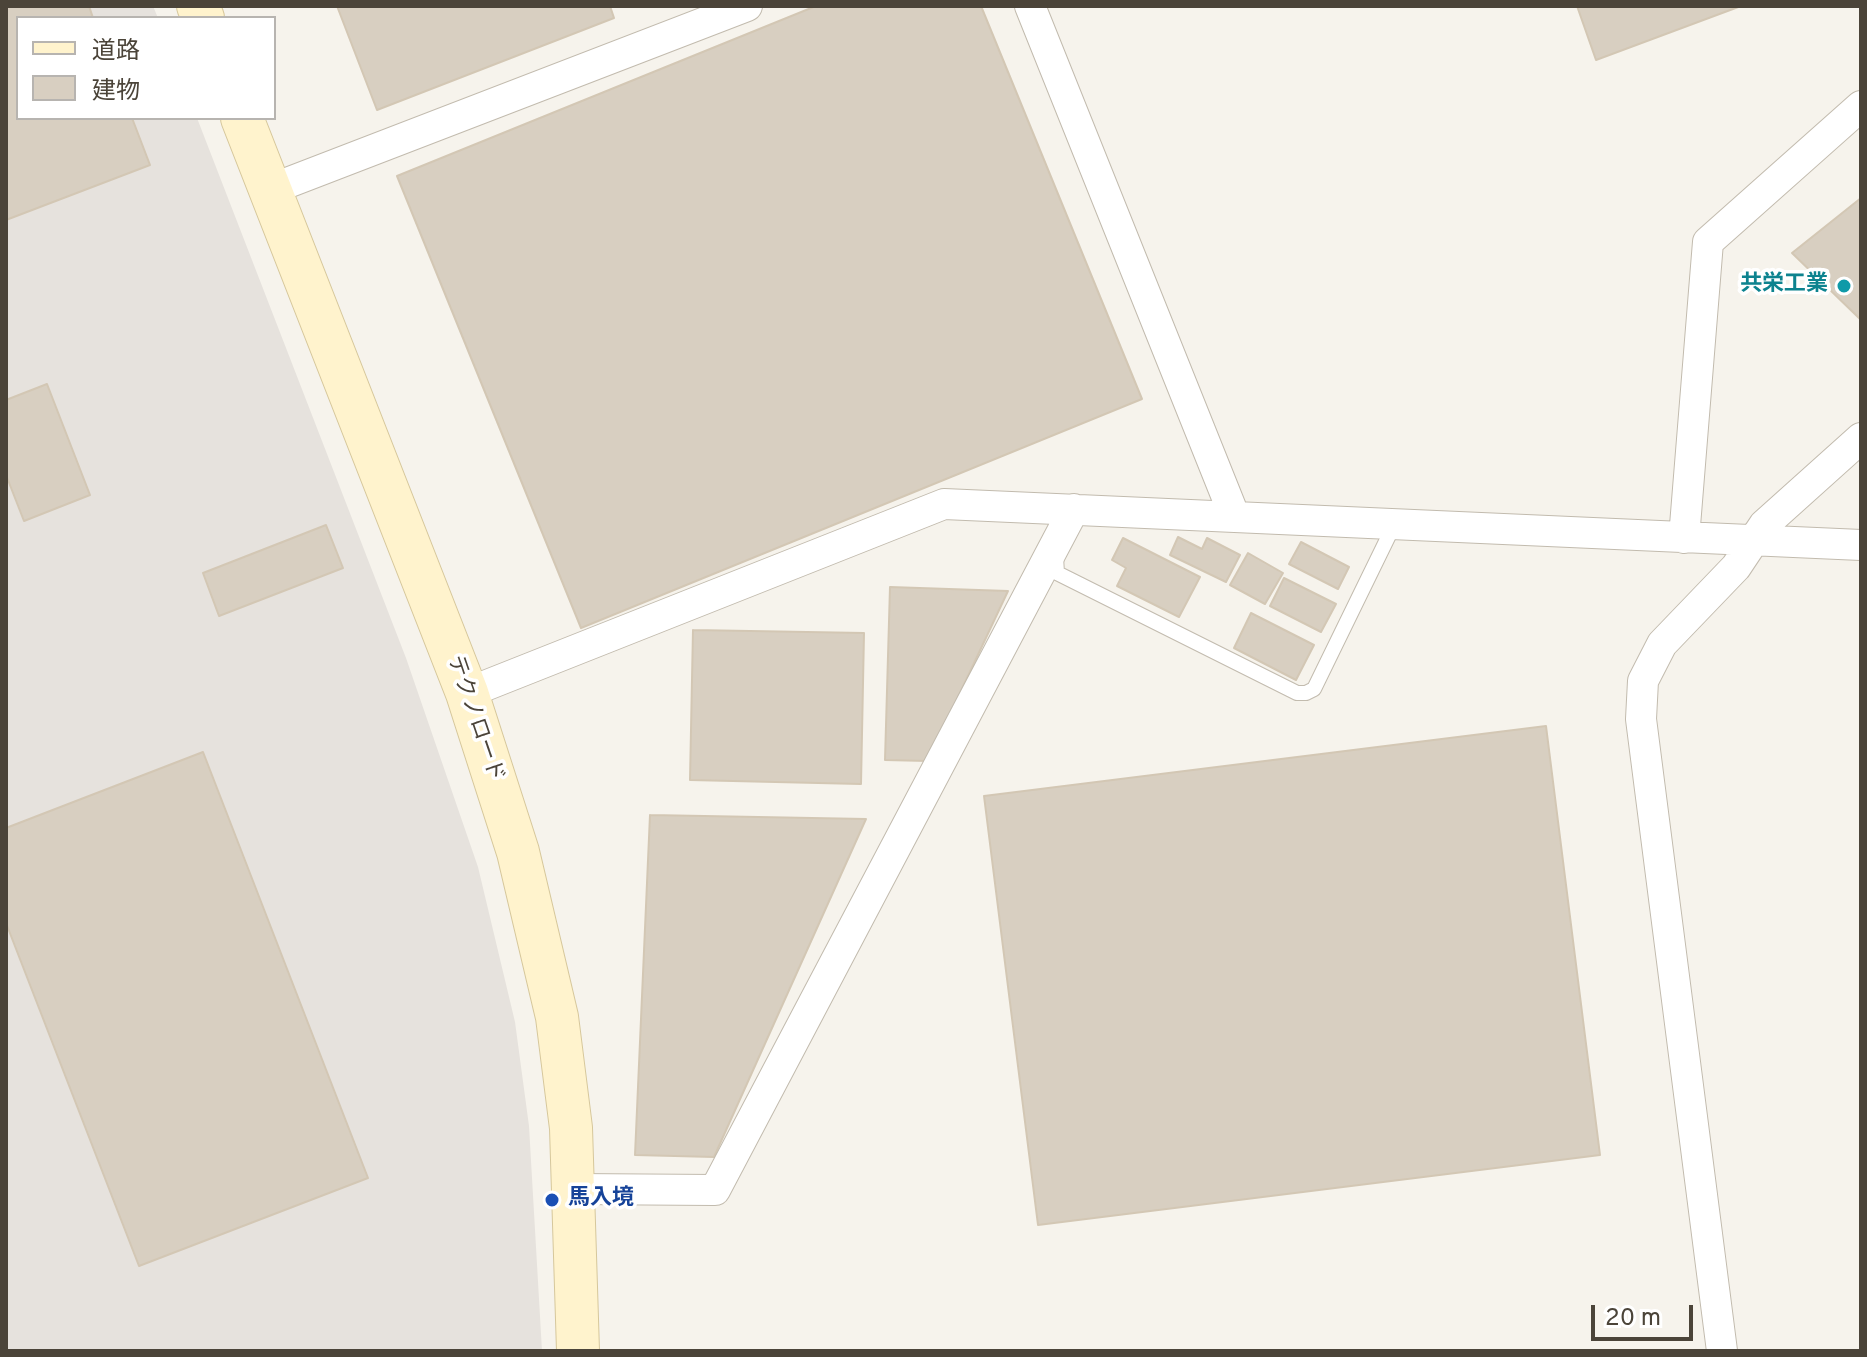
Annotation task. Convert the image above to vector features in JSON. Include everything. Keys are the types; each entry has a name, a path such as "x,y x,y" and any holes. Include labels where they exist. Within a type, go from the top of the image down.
{"street":[{"path":"269,190 747,6"},
{"path":"1030,6 1234,515"},
{"path":"1684,538 1708,242 1861,106"},
{"name":"テクノロード","path":"243,120 467,693 518,852 557,1017 571,1128 578,1351"},
{"path":"1722,1351 1641,719 1643,681 1662,644 1736,567 1752,541 1861,438"},
{"path":"467,693 944,504 1861,545"},
{"path":"575,1189 715,1190 1074,509"}],"lane":[{"path":"1055,545 1057,573 1297,693 1306,693 1314,689 1395,523"}],"shaded area":[{"path":"6,6 153,6 157,16 16,16 16,120 198,120 406,658 478,867 515,1022 529,1126 542,1351 6,1351"}],"building":[{"path":"6,6 89,6 92,16 16,16 16,120 133,120 150,165 6,220"},
{"path":"337,6 610,6 614,18 377,110"},
{"path":"816,6 981,6 1142,399 581,628 397,176"},
{"path":"1577,6 1741,6 1596,60"},
{"name":"共栄工業","path":"1861,198 1861,320 1792,253"},
{"path":"47,384 90,495 24,521 6,475 6,400"},
{"path":"326,525 343,568 219,616 203,573"},
{"path":"1178,537 1202,549 1207,538 1240,555 1226,582 1170,555"},
{"path":"1123,538 1200,577 1179,617 1117,586 1126,568 1112,560"},
{"path":"1301,542 1349,567 1338,589 1289,564"},
{"path":"1248,553 1283,573 1265,604 1230,585"},
{"path":"1284,578 1336,604 1321,632 1270,606"},
{"path":"890,587 1008,591 928,761 885,760"},
{"path":"1251,613 1314,645 1296,680 1234,648"},
{"path":"693,630 864,633 861,784 690,780"},
{"path":"1546,726 1600,1155 1038,1225 984,796"},
{"path":"203,752 368,1178 139,1266 6,923 6,828"},
{"path":"650,815 866,819 714,1157 635,1155"}],"place":[{"name":"共栄工業","path":"1844,286"},
{"name":"馬入境","path":"552,1200"}]}
